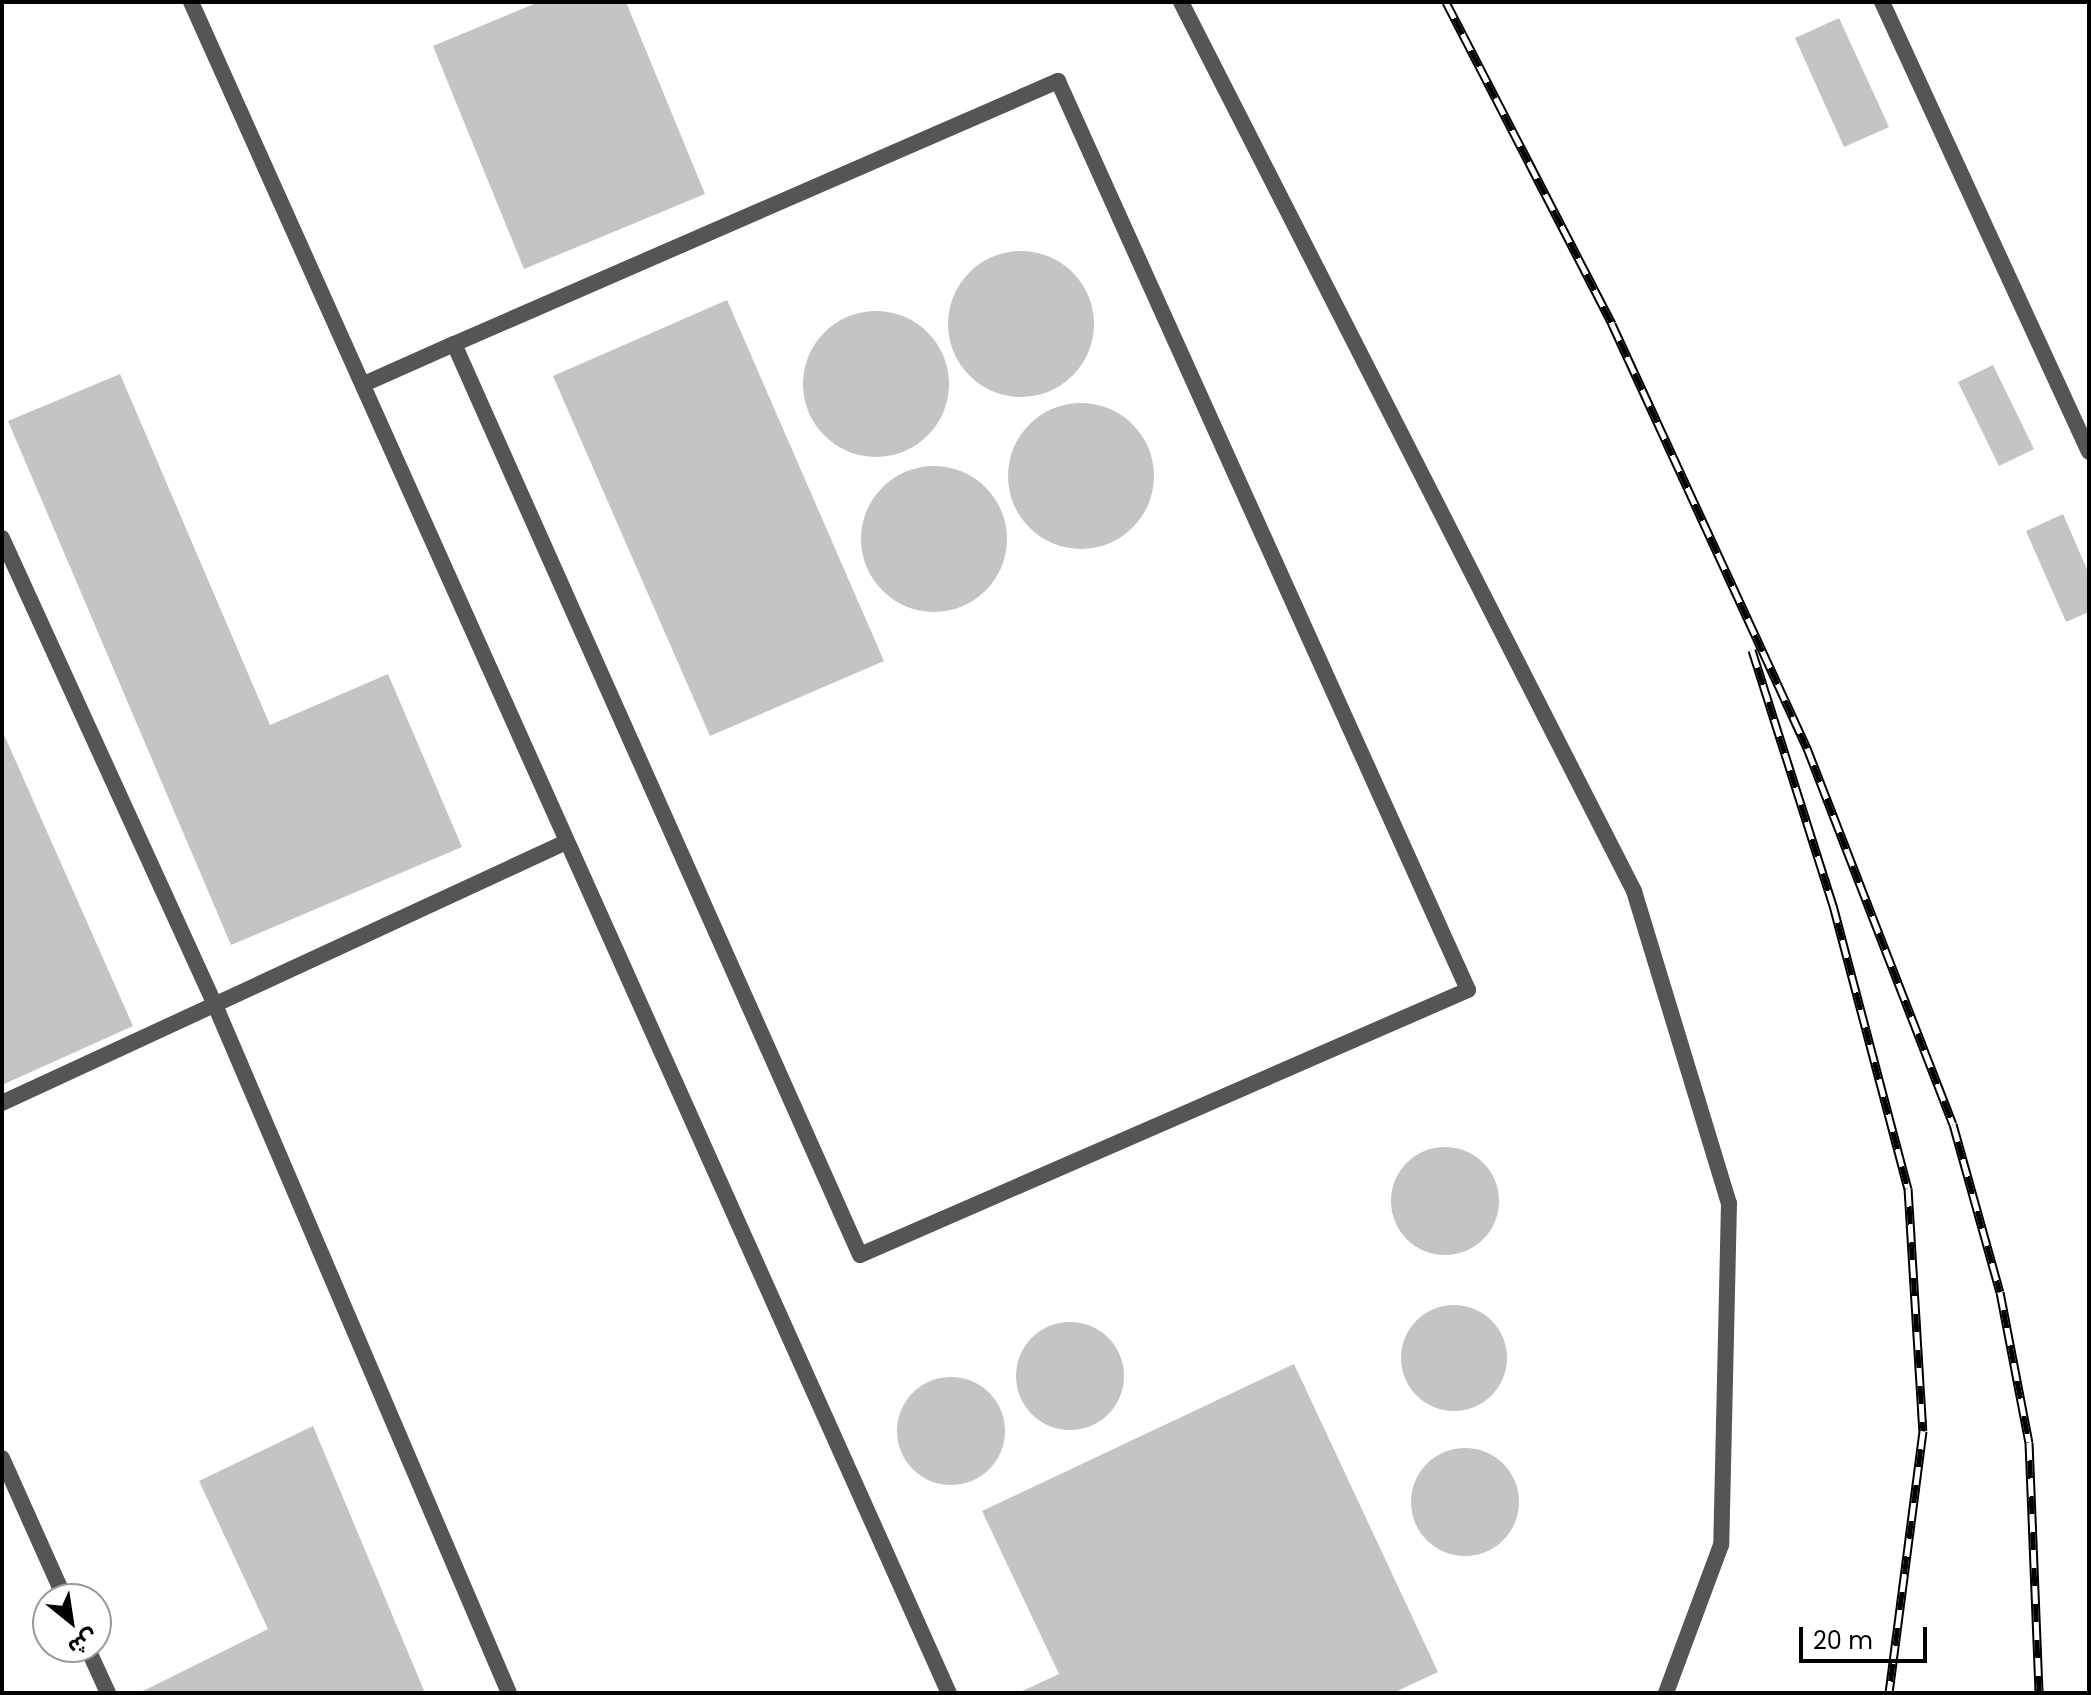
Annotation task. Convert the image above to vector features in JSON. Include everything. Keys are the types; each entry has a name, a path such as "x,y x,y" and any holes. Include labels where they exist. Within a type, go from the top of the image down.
{"lane":[{"path":"191,2 949,1693"},
{"path":"1181,2 1634,891 1729,1203 1721,1545 1666,1693"},
{"path":"1882,2 2089,452"},
{"path":"364,384 454,344 1058,81 1468,990 860,1255 454,344"},
{"path":"2,538 215,1005 509,1693"},
{"path":"2,1103 566,842"},
{"path":"2,1458 58,1583"},
{"path":"94,1663 108,1693"}],"building":[{"path":"539,2 626,2 705,194 524,269 433,46"},
{"path":"1839,18 1889,127 1844,147 1795,38"},
{"path":"1021,251 1049,257 1073,272 1088,296 1094,324 1088,352 1073,376 1049,391 1021,397 993,391 969,376 954,352 948,324 954,296 969,272 993,257"},
{"path":"727,300 884,661 710,736 553,376"},
{"path":"876,311 904,317 928,332 943,356 949,384 943,412 928,436 904,451 876,457 848,451 824,436 809,412 803,384 809,356 824,332 848,317"},
{"path":"1993,365 2034,449 1999,466 1958,382"},
{"path":"120,374 270,725 388,674 462,847 231,945 8,421"},
{"path":"1081,403 1109,409 1133,424 1148,448 1154,476 1148,504 1133,528 1109,543 1081,549 1053,543 1029,528 1014,504 1008,476 1014,448 1029,424 1053,409"},
{"path":"934,466 962,472 986,487 1001,511 1007,539 1001,567 986,591 962,606 934,612 906,606 882,591 867,567 861,539 867,511 882,487 906,472"},
{"path":"2063,514 2089,574 2089,612 2066,622 2026,531"},
{"path":"2,730 133,1026 2,1085"},
{"path":"1445,1147 1466,1151 1483,1163 1495,1180 1499,1201 1495,1222 1483,1239 1466,1251 1445,1255 1424,1251 1407,1239 1395,1222 1391,1201 1395,1180 1407,1163 1424,1151"},
{"path":"1454,1305 1474,1309 1492,1320 1503,1338 1507,1358 1503,1378 1492,1396 1474,1407 1454,1411 1434,1407 1416,1396 1405,1378 1401,1358 1405,1338 1416,1320 1434,1309"},
{"path":"1070,1322 1091,1326 1108,1338 1120,1355 1124,1376 1120,1397 1108,1414 1091,1426 1070,1430 1049,1426 1032,1414 1020,1397 1016,1376 1020,1355 1032,1338 1049,1326"},
{"path":"1294,1364 1438,1672 1393,1693 1018,1693 1059,1674 982,1511"},
{"path":"951,1377 972,1381 989,1393 1001,1410 1005,1431 1001,1452 989,1469 972,1481 951,1485 930,1481 913,1469 901,1452 897,1431 901,1410 913,1393 930,1381"},
{"path":"313,1426 425,1693 139,1693 268,1629 199,1481"},
{"path":"1465,1448 1486,1452 1503,1464 1515,1481 1519,1502 1515,1523 1503,1540 1486,1552 1465,1556 1444,1552 1427,1540 1415,1523 1411,1502 1415,1481 1427,1464 1444,1452"}],"railway":[{"path":"1446,2 1612,324 1807,748 1953,1124 2000,1292 2029,1442 2039,1693"},
{"path":"1752,650 1833,905 1908,1188 1923,1431 1889,1693"}]}
